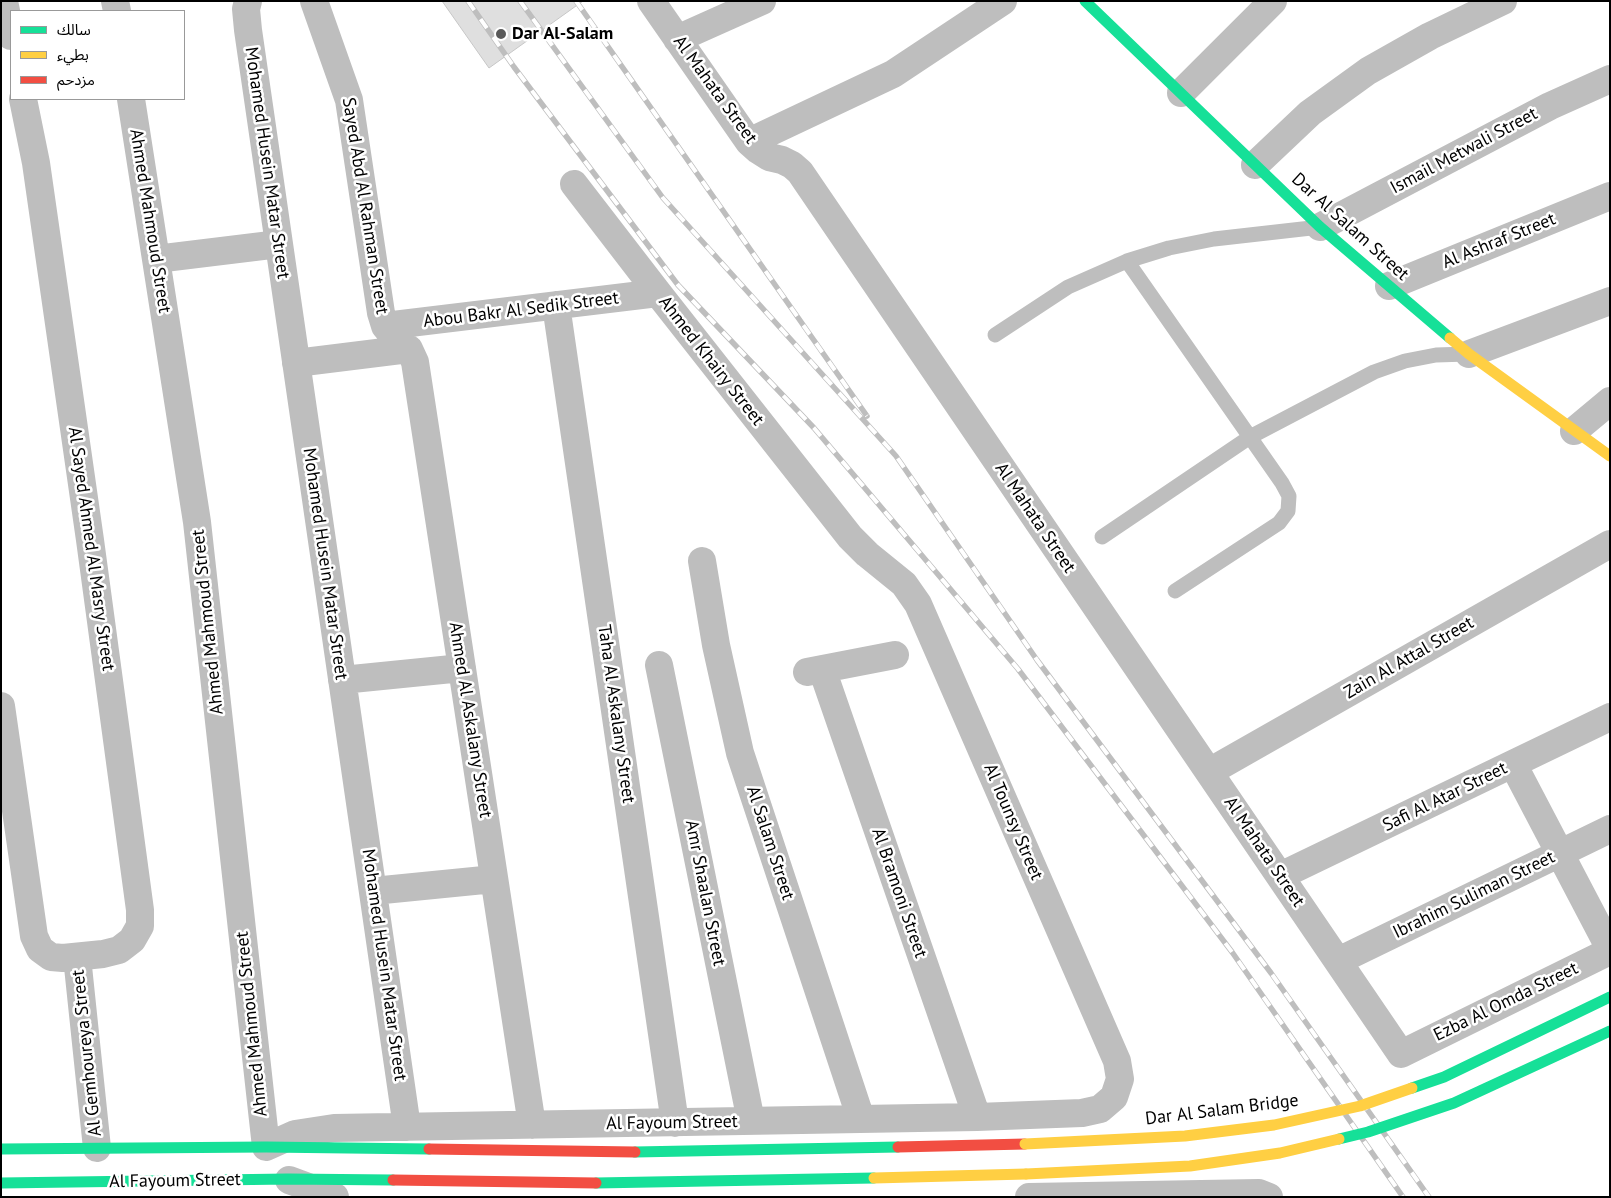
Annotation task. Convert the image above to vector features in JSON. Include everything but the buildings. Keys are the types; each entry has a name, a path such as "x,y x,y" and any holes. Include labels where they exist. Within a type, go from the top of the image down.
{"street":[{"path":"4,1 10,31"},
{"name":"Mohamed Husein Matar Street","path":"248,1 246,9 248,30 407,1127"},
{"name":"Sayed Abd Al Rahman Street","path":"314,1 349,100 381,313 385,326"},
{"name":"Al Mahata Street","path":"651,1 749,142 758,150 770,157 792,165 800,172 1402,1054"},
{"path":"677,39 762,1"},
{"path":"749,142 893,74 1003,1"},
{"name":"Dar Al Salam Street","path":"1086,1 1320,227 1468,354 1610,456"},
{"path":"1181,93 1273,1"},
{"path":"1255,165 1310,113 1368,71 1430,36 1503,1"},
{"name":"Ismail Metwali Street","path":"1320,227 1542,110 1610,80"},
{"name":"Al Sayed Ahmed Al Masry Street","path":"1,706 34,936 40,949 50,957 77,957 120,950 132,940 140,926 140,910 92,549 36,163 24,100"},
{"name":"Ahmed Mahmoud Street","path":"130,100 197,522 266,1147"},
{"name":"Ahmed Khairy Street","path":"574,184 658,294 850,537"},
{"name":"Al Ashraf Street","path":"1389,286 1610,196"},
{"path":"156,258 279,244"},
{"name":"Abou Bakr Al Sedik Street","path":"385,326 658,294"},
{"path":"1468,354 1610,301"},
{"name":"Taha Al Askalany Street","path":"556,305 675,1123"},
{"path":"385,326 399,343 409,349"},
{"path":"296,363 409,349"},
{"name":"Ahmed Al Askalany Street","path":"409,349 415,362 532,1125"},
{"path":"1574,431 1610,400"},
{"name":"Al Tounsy Street","path":"850,537 867,554 904,584 918,604 1117,1061 1120,1079 1114,1097 1100,1109 1082,1113"},
{"name":"Zain Al Attal Street","path":"1209,772 1610,544"},
{"name":"Al Salam Street","path":"702,561 716,645 740,753 861,1119"},
{"name":"Al Bramoni Street","path":"895,655 814,670 976,1117"},
{"name":"Amr Shaalan Street","path":"659,665 751,1121"},
{"path":"342,680 462,668"},
{"name":"Safi Al Atar Street","path":"1280,876 1610,717"},
{"path":"1513,764 1610,950"},
{"name":"Ibrahim Suliman Street","path":"1338,961 1610,829"},
{"path":"373,891 494,879"},
{"name":"Ezba Al Omda Street","path":"1402,1054 1610,950"},
{"name":"Al Gemhoureya Street","path":"77,957 97,1148"},
{"name":"Dar Al Salam Bridge","path":"1025,1144 1186,1136 1274,1125 1360,1106 1444,1077 1610,998"},
{"path":"1028,1185 1190,1166 1280,1153 1368,1132 1454,1103 1610,1031"},
{"path":"1082,1113 1099,1125 1110,1143 1110,1165 1101,1184 1084,1196"},
{"name":"Al Fayoum Street","path":"266,1147 295,1134 334,1128 976,1117 1082,1113"},
{"name":"Al Fayoum Street","path":"1,1149 266,1147 637,1152 1025,1144"},
{"name":"Al Fayoum Street","path":"288,1179 335,1197"},
{"name":"Al Fayoum Street","path":"15,1187 200,1189 288,1179 1028,1185"},
{"path":"1028,1185 1084,1196 1259,1193 1269,1197"}],"lane":[{"path":"995,335 1068,287 1126,261 1169,248 1214,239 1320,227"},
{"path":"1126,261 1282,483 1288,496 1288,511 1279,523 1175,590"},
{"path":"1102,537 1250,437 1374,372 1404,361 1436,355 1468,354"}],"railway":[{"path":"468,1 514,67 678,285 814,428 1018,669 1232,952 1403,1197"},
{"path":"520,1 663,198 896,456 1037,660 1271,973 1429,1197"},
{"path":"576,1 867,416"}],"traffic: fast":[{"path":"1085,1 1320,227 1450,338"},
{"path":"1412,1088 1444,1077 1610,997"},
{"path":"1339,1139 1368,1132 1454,1103 1610,1031"},
{"path":"1,1149 266,1147 429,1149"},
{"path":"635,1152 898,1147"},
{"path":"596,1183 874,1178"},
{"path":"1,1183 288,1179 393,1180"}],"traffic: slow":[{"path":"1450,338 1469,354 1610,456"},
{"path":"1025,1144 1185,1136 1274,1125 1360,1106 1412,1088"},
{"path":"1026,1174 1190,1166 1280,1153 1339,1139"},
{"path":"874,1178 1026,1174"}],"traffic: jam":[{"path":"898,1147 1025,1144"},
{"path":"429,1149 635,1152"},
{"path":"393,1180 596,1183"}],"place":[{"name":"Dar Al-Salam","path":"501,34"}]}
